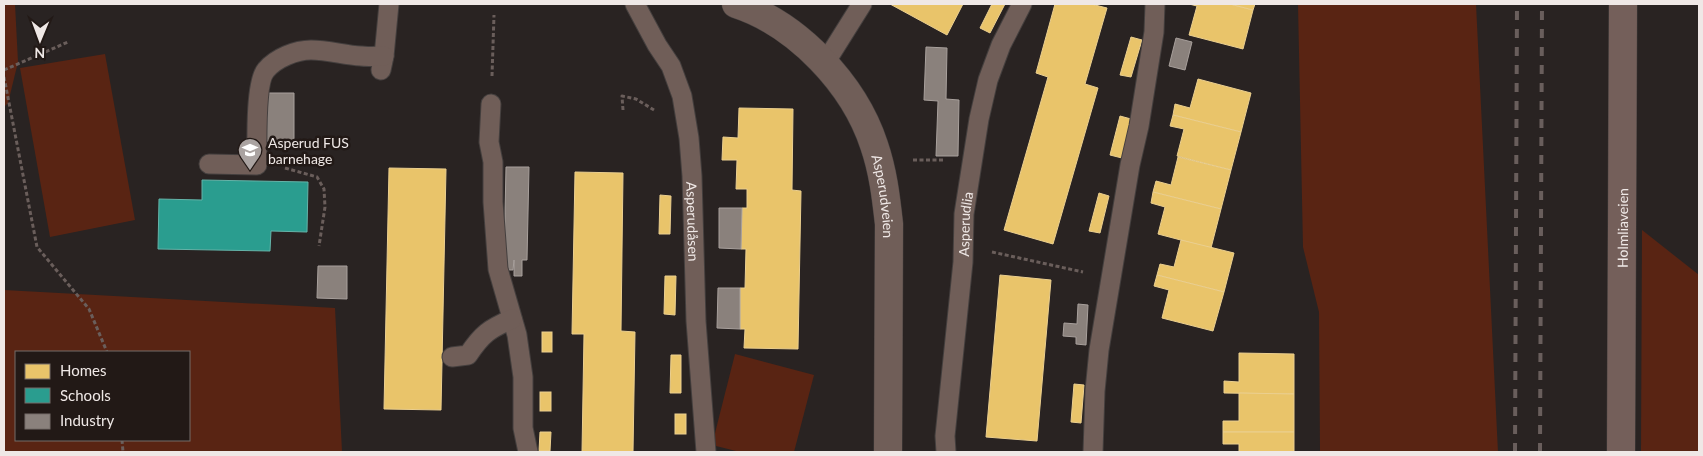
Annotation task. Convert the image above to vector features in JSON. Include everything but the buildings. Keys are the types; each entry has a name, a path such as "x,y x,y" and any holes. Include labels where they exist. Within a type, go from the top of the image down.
{"street":[{"name":"Asperudveien","path":"736,4 752,9 780,26 825,64 841,84 866,124 874,143 886,196 889,257 888,452"},
{"name":"Holmliaveien","path":"1621,452 1623,4"}],"lane":[{"path":"209,164 257,165 260,84 265,70 282,57 303,50 312,50 362,57 382,63 389,4"},
{"name":"Asperudåsen","path":"635,4 671,66 682,96 692,176 696,321 706,452"},
{"path":"825,64 862,4"},
{"name":"Asperudlia","path":"946,452 945,436 963,262 964,214 980,118 988,80 1000,45 1022,4"},
{"path":"1093,452 1095,392 1099,350 1130,166 1139,126 1154,32 1155,4"},
{"path":"491,104 489,142 493,162 493,202 498,269 517,335 523,377 523,428 528,452"},
{"path":"452,358 468,355 476,342 490,329 512,319"}],"path":[{"path":"491,104 494,15"},
{"path":"4,70 68,42"},
{"path":"4,77 37,247 89,309 107,351"},
{"path":"623,110 622,96 631,97 649,107 667,121 687,128"},
{"path":"257,165 283,167 317,177 324,189 325,208 319,246"},
{"path":"1001,253 1050,265"}],"shaded area":[{"path":"4,4 15,4 18,62 8,103 4,107"},
{"path":"1298,4 1476,4 1498,452 1320,452 1319,312 1303,247"},
{"path":"105,54 135,220 50,237 20,68"},
{"path":"1642,230 1699,275 1699,452 1641,452"},
{"path":"4,290 335,308 342,452 4,452"},
{"path":"735,354 814,375 794,452 740,452 712,445"}],"railway":[{"path":"1515,452 1517,4"},
{"path":"1540,452 1542,4"}],"place":[{"name":"Asperud FUS barnehage","path":"250,171"}]}
